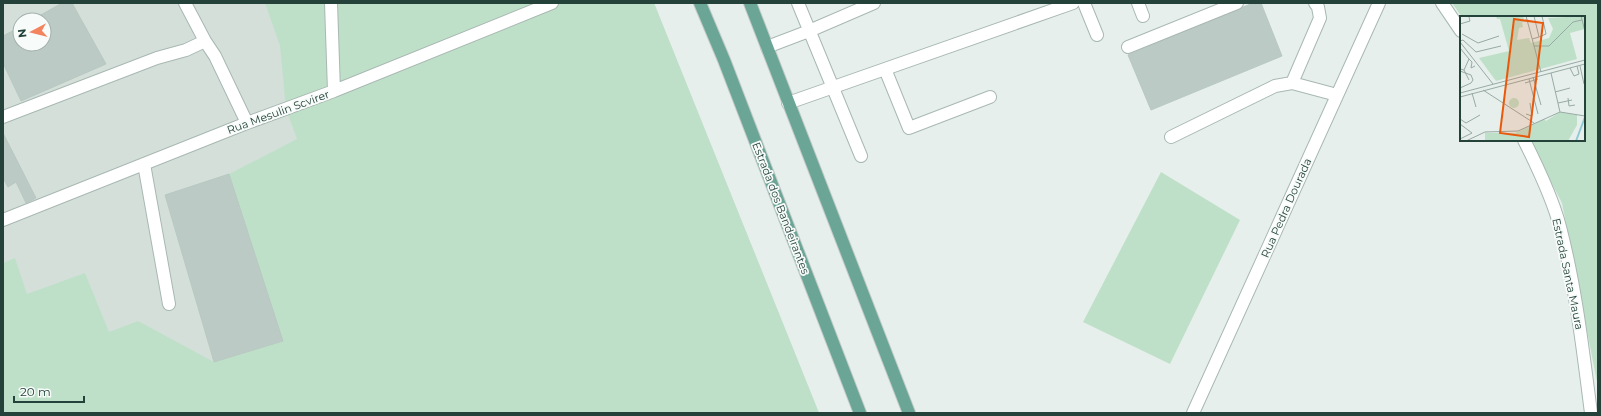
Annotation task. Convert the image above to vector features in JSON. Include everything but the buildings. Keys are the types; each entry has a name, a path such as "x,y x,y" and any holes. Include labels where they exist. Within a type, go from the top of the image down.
{"main road":[{"name":"Estrada dos Bandeirantes","path":"700,3 724,60 860,413"},
{"path":"750,3 909,413"}],"street":[{"path":"185,3 205,41 215,56 246,123"},
{"path":"331,3 334,91"},
{"name":"Rua Mesulin Scvirer","path":"3,220 246,123 334,91 552,3"},
{"path":"798,3 862,156"},
{"path":"767,47 874,3"},
{"path":"788,103 1073,3"},
{"path":"1084,3 1097,35"},
{"path":"1138,3 1143,16"},
{"path":"1128,47 1237,3"},
{"path":"1292,83 1320,18 1318,7 1315,3"},
{"name":"Rua Pedra Dourada","path":"1193,413 1379,3"},
{"path":"1442,3 1460,30"},
{"path":"3,117 136,66 186,50 205,41"},
{"path":"885,69 909,128 990,97"},
{"path":"1171,137 1275,86 1292,83 1337,96"},
{"name":"Estrada Santa Maura","path":"1524,141 1539,170 1560,226 1580,325 1591,413"},
{"path":"144,164 169,304"}],"shaded area":[{"path":"3,3 654,3 819,413 3,413"}],"green space":[{"path":"265,3 654,3 819,413 3,413 3,263 15,258 27,294 85,273 109,332 138,321 214,362 283,341 229,174 297,139 286,109 280,46"},
{"path":"1452,3 1598,3 1598,387 1562,203 1530,141 1585,141 1585,16 1461,16"},
{"path":"1161,172 1240,220 1170,364 1083,322"}]}
